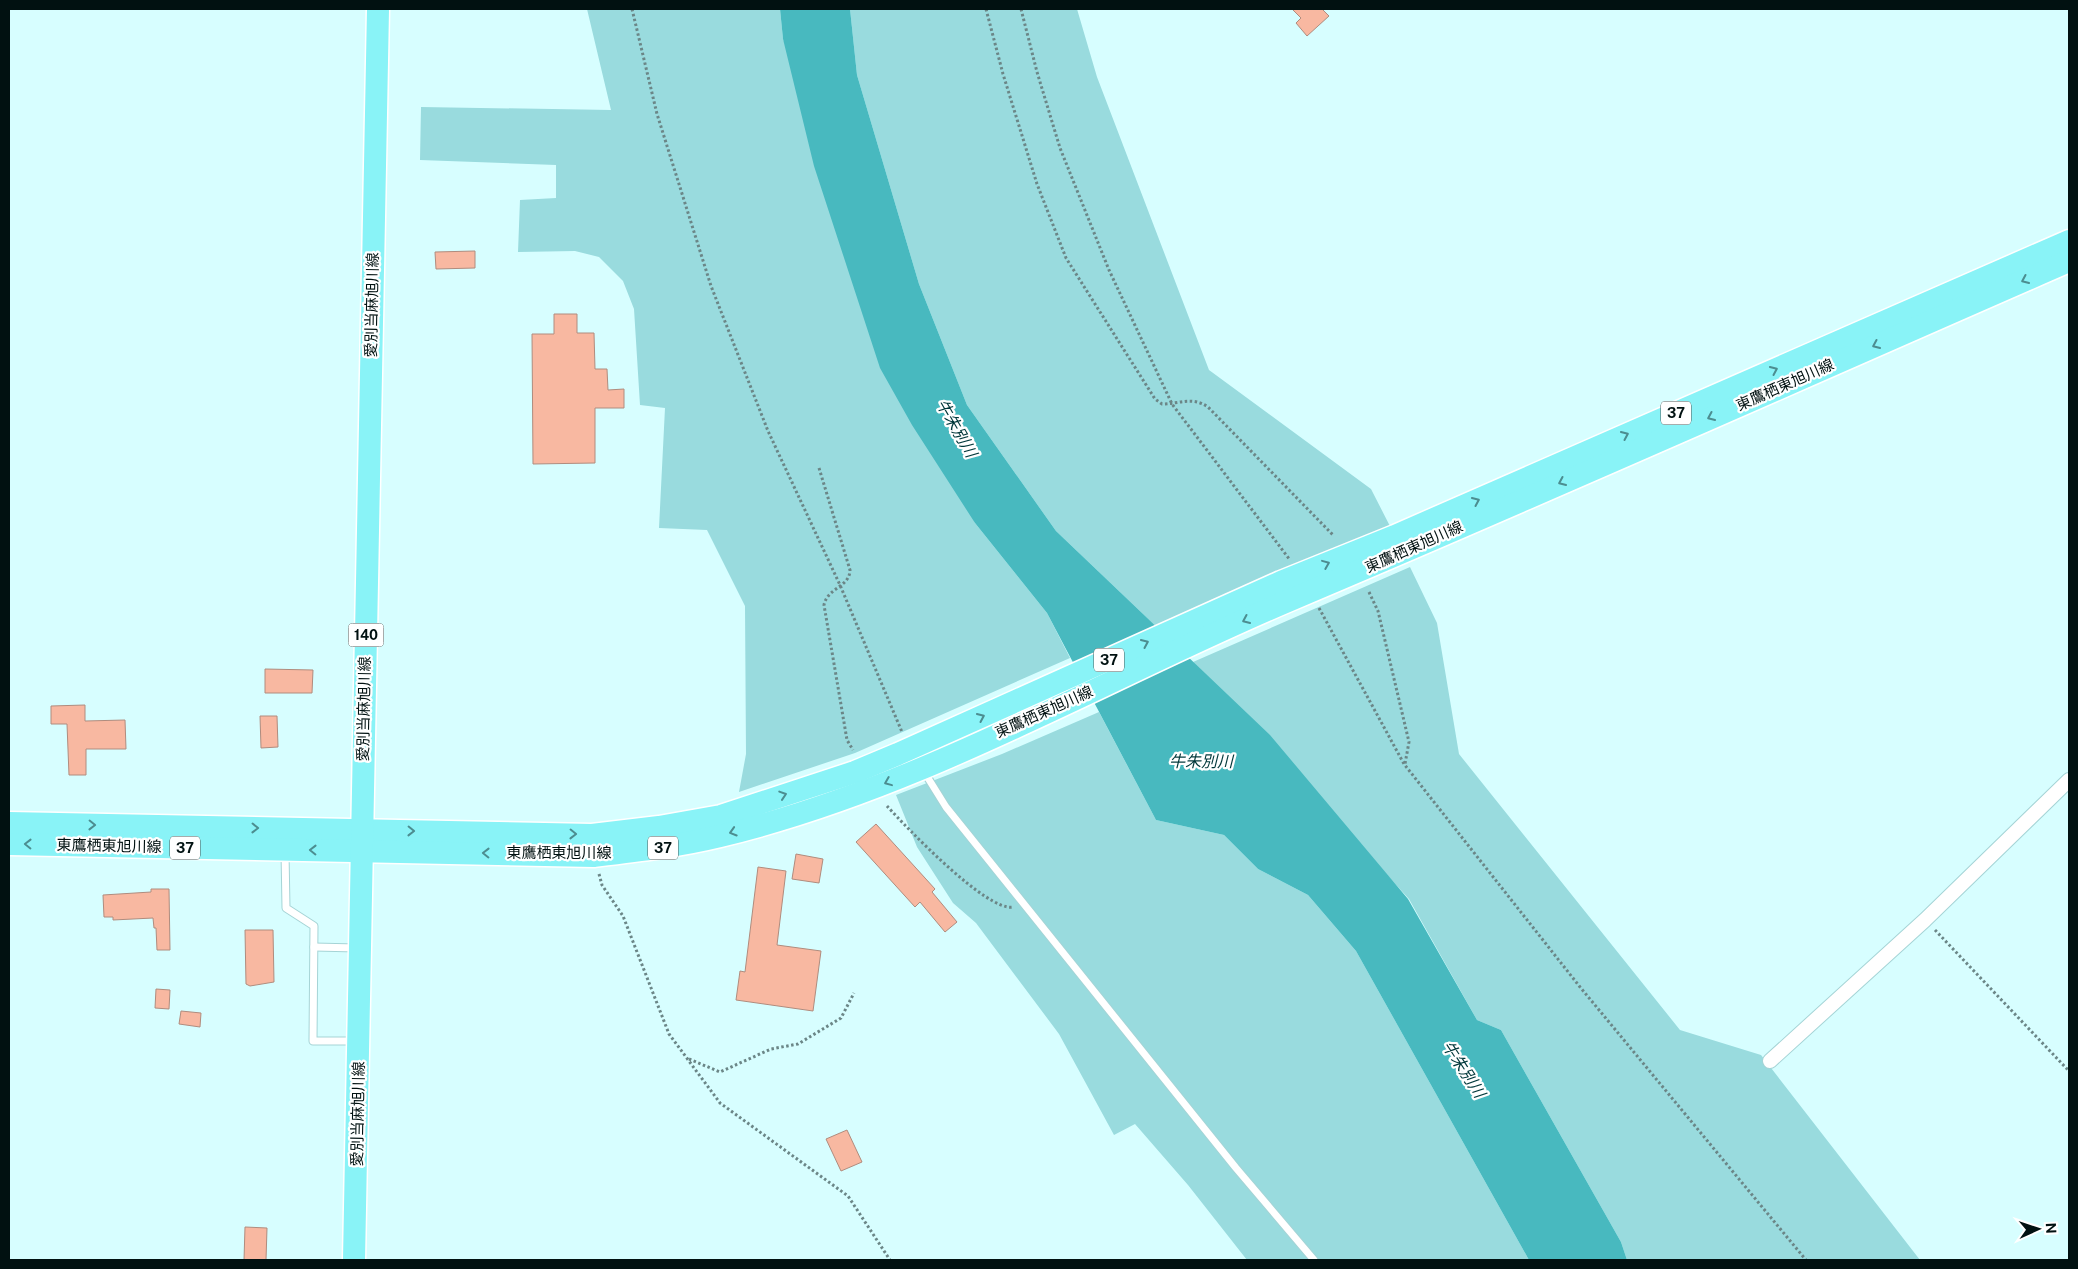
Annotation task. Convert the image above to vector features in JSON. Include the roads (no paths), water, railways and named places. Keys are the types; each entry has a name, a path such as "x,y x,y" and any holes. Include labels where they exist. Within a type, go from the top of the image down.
{"main road":[{"name":"愛別当麻旭川線","path":"354,1260 378,9"},
{"name":"東鷹栖東旭川線","path":"9,823 362,840 594,856 667,847 723,835 833,802 949,756 1296,587 1395,536 2069,241"},
{"name":"東鷹栖東旭川線","path":"9,844 285,850 362,840 592,834 659,827 721,816 855,772 2069,261"}],"street":[{"path":"1770,1061 1925,920 2069,780"}],"lane":[{"path":"921,768 946,807 1314,1260"},
{"path":"285,850 286,908 314,926 313,1041 359,1041"},
{"path":"314,948 360,948"}],"water":[{"name":"牛朱別川","path":"780,9 850,9 857,75 919,284 967,405 1056,531 1270,735 1408,899 1477,1020 1501,1030 1621,1242 1627,1260 1529,1260 1356,951 1308,895 1258,869 1224,835 1156,820 1047,613 975,523 912,425 880,368 814,166 783,39"}]}
